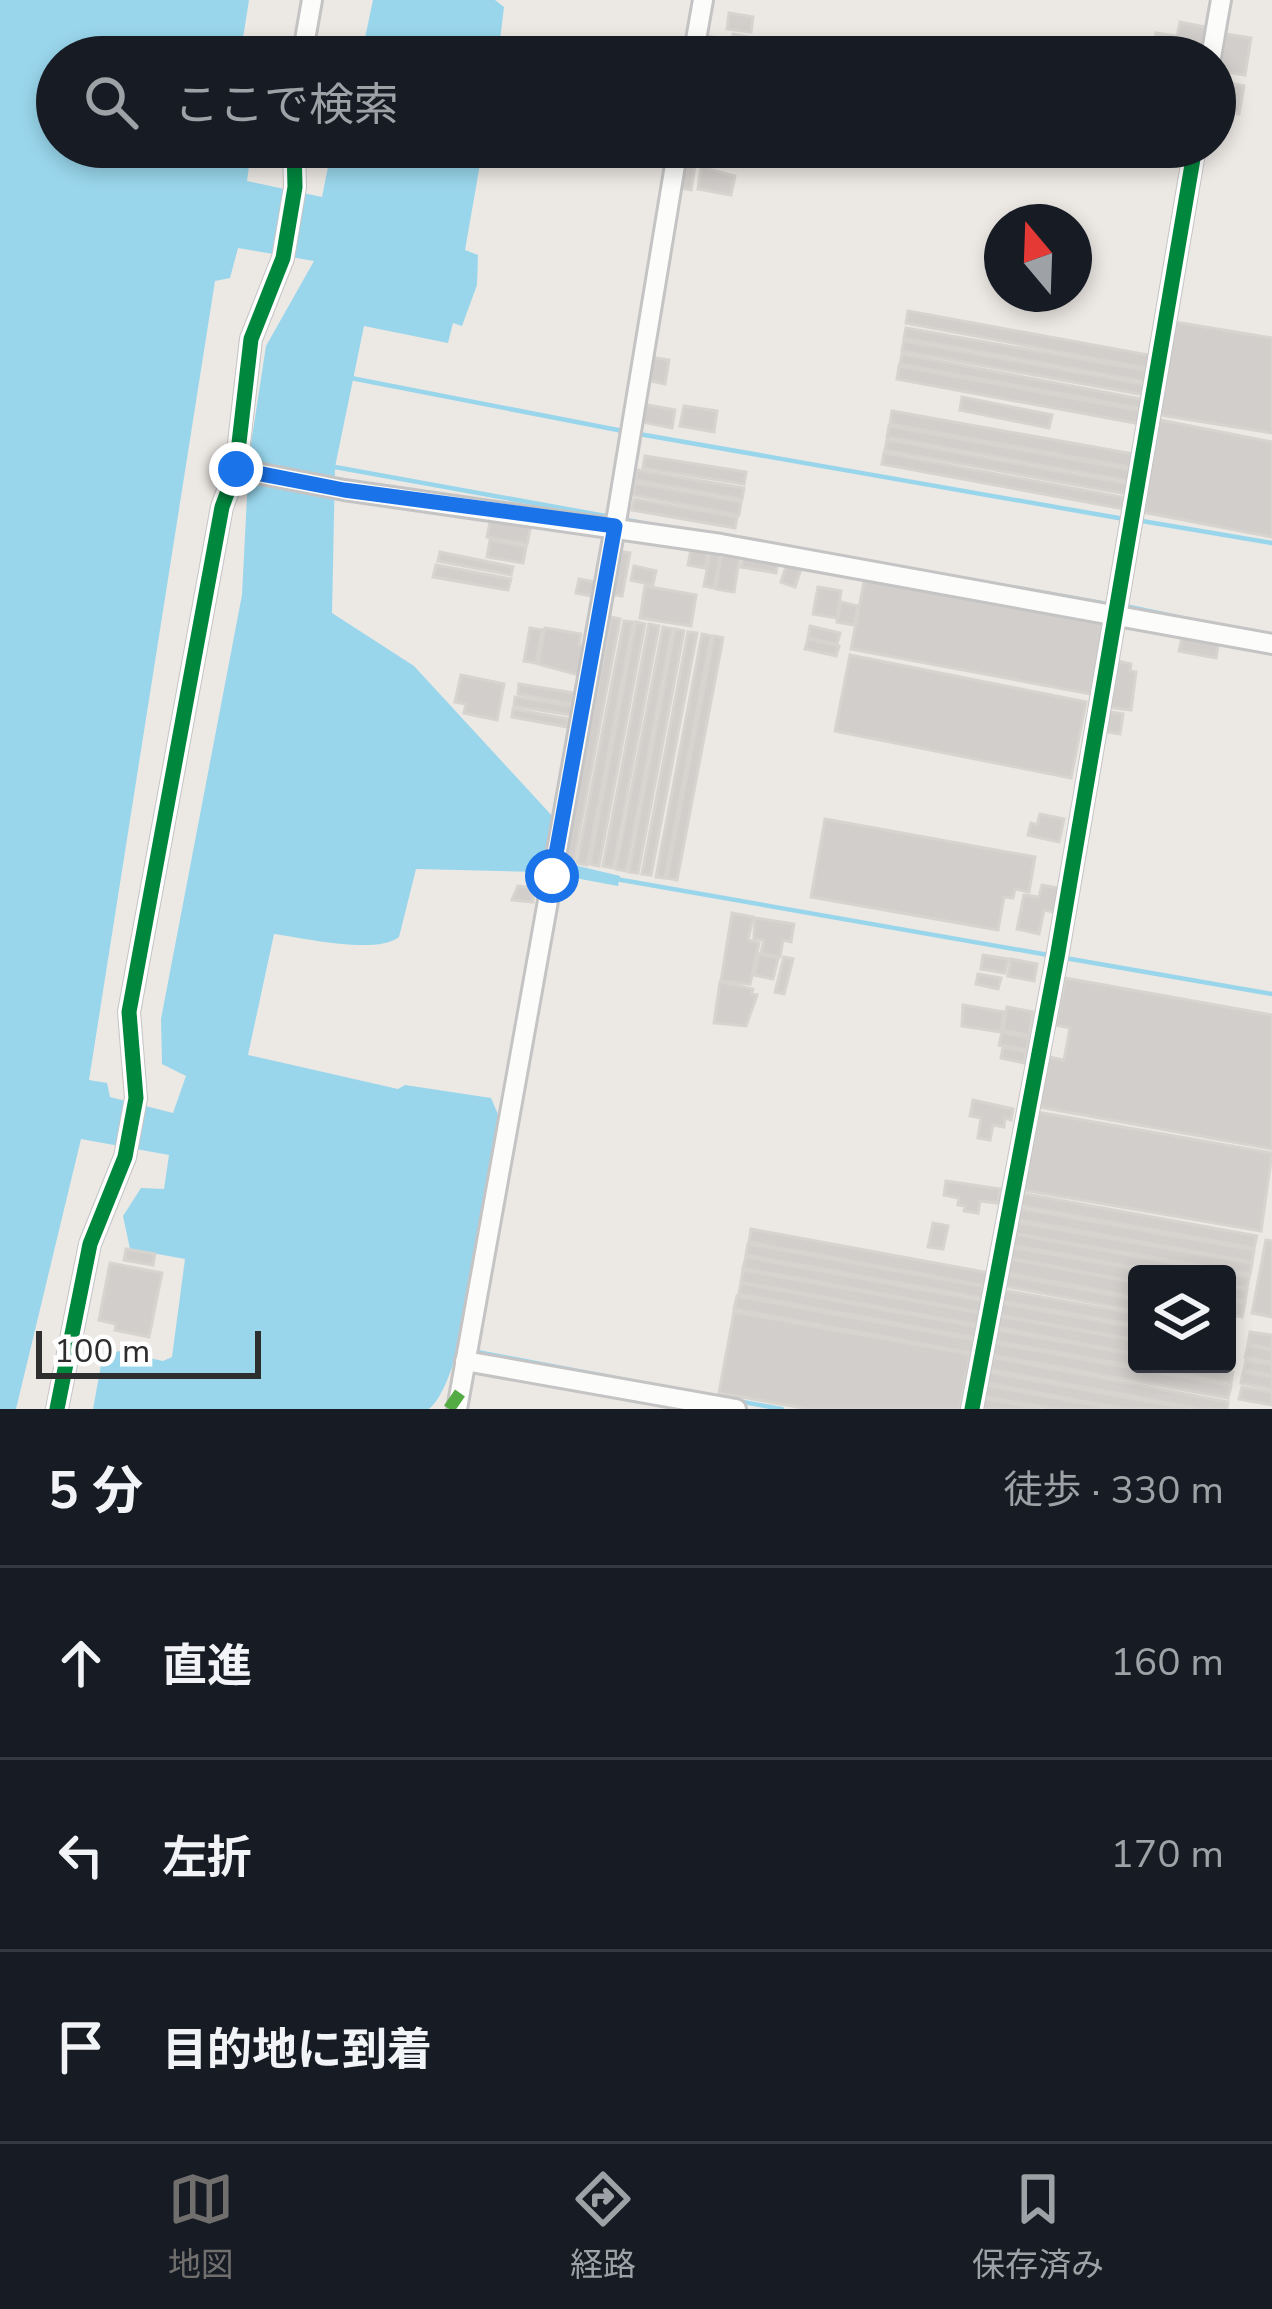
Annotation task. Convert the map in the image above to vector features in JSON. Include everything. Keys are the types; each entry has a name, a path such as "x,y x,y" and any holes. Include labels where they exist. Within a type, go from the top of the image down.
{"street":[{"path":"306,36 312,0"},
{"path":"697,36 703,0"},
{"path":"1215,36 1221,0"},
{"path":"57,1409 90,1244 124,1157 136,1099 129,1012 222,507 236,469 251,339 283,258 295,168"},
{"path":"457,1409 675,168"},
{"path":"972,1409 1057,958 1192,168"},
{"path":"236,469 344,490 616,518 1118,609 1272,644"},
{"path":"466,1352 736,1409"}],"water":[{"path":"0,0 249,0 243,36 36,36 36,168 249,168 247,181 322,197 328,168 479,168 465,250 478,255 477,285 462,326 453,323 448,343 364,326 335,467 332,613 414,666 555,819 549,859 620,876 618,886 543,872 416,869 399,937 374,945 274,934 248,1055 398,1089 405,1085 491,1098 500,1119 466,1318 443,1390 429,1409 93,1409 101,1365 118,1351 163,1361 172,1357 185,1259 130,1249 123,1216 141,1188 164,1189 169,1155 81,1139 16,1409 0,1409","holes":["238,248 314,261 266,346 249,457 242,595 161,1019 162,1064 186,1076 173,1113 110,1097 107,1083 89,1080 215,281 230,278"]},
{"path":"373,0 495,0 504,7 501,36 365,36"}],"building":[{"path":"729,13 753,17 751,32 727,29"},
{"path":"1180,22 1209,28 1207,36 1177,36"},
{"path":"1226,34 1251,38 1245,75 1236,74 1236,36"},
{"path":"1236,84 1244,86 1236,113"},
{"path":"684,168 695,168 691,190 681,188"},
{"path":"701,168 735,176 731,195 698,189"},
{"path":"908,311 1153,356 1151,369 906,323"},
{"path":"1169,321 1272,338 1272,433 1154,414"},
{"path":"906,328 1150,371 1148,382 904,338"},
{"path":"904,341 1147,385 1145,395 902,351"},
{"path":"902,354 1146,400 1144,409 900,364"},
{"path":"650,357 669,360 665,384 646,380"},
{"path":"899,366 1142,411 1140,424 897,379"},
{"path":"962,397 1052,415 1049,428 960,410"},
{"path":"642,404 675,410 672,428 638,421"},
{"path":"684,406 717,411 714,432 680,426"},
{"path":"892,411 1133,454 1130,467 890,424"},
{"path":"1155,419 1272,442 1272,537 1137,511"},
{"path":"889,426 1131,470 1129,481 887,437"},
{"path":"887,440 1128,484 1126,494 885,450"},
{"path":"884,453 1126,498 1124,509 882,464"},
{"path":"645,456 746,472 744,484 643,468"},
{"path":"637,470 744,488 742,499 635,480"},
{"path":"635,483 741,502 739,515 633,495"},
{"path":"634,499 737,517 735,528 632,510"},
{"path":"492,512 532,520 527,544 487,537"},
{"path":"490,540 526,547 523,563 487,557"},
{"path":"692,544 709,547 705,568 688,565"},
{"path":"711,548 721,550 714,588 704,586"},
{"path":"613,550 630,553 622,596 605,593"},
{"path":"722,551 740,554 734,592 716,589"},
{"path":"440,552 513,567 511,575 438,561"},
{"path":"744,554 778,561 776,573 741,567"},
{"path":"787,564 801,569 795,587 781,582"},
{"path":"436,565 511,579 508,590 433,577"},
{"path":"634,566 656,571 653,585 631,580"},
{"path":"865,577 1107,619 1091,694 851,649"},
{"path":"579,579 595,582 591,596 576,593"},
{"path":"645,586 696,595 691,626 640,618"},
{"path":"818,587 841,591 837,618 813,614"},
{"path":"841,602 858,606 854,625 837,622"},
{"path":"611,617 620,619 574,861 565,859"},
{"path":"624,621 633,622 587,865 577,863"},
{"path":"636,622 645,624 599,866 590,864"},
{"path":"649,624 659,626 613,868 603,866"},
{"path":"810,626 840,633 837,644 808,638"},
{"path":"663,627 672,629 626,871 616,869"},
{"path":"530,628 542,630 536,663 524,661"},
{"path":"545,628 581,634 579,645 588,646 582,676 538,664"},
{"path":"675,629 684,631 638,873 629,872"},
{"path":"688,632 697,633 651,875 642,874"},
{"path":"1183,633 1219,640 1216,658 1179,651"},
{"path":"702,634 711,636 665,878 656,877"},
{"path":"714,636 723,638 677,880 667,878"},
{"path":"808,639 839,646 836,656 805,649"},
{"path":"850,655 1086,702 1071,778 835,731"},
{"path":"1113,660 1131,664 1130,671 1136,672 1131,710 1106,707"},
{"path":"461,675 504,684 497,720 464,713 466,704 455,702"},
{"path":"519,684 574,693 572,704 518,694"},
{"path":"515,697 572,706 571,715 514,706"},
{"path":"513,709 568,719 567,727 512,717"},
{"path":"1105,711 1123,714 1120,734 1102,731"},
{"path":"1040,814 1064,819 1059,842 1028,835"},
{"path":"825,819 1035,857 1029,892 1015,889 1013,898 1004,897 998,930 811,897"},
{"path":"1042,885 1062,889 1058,913 1044,910 1039,934 1017,929 1024,895 1039,897"},
{"path":"518,886 534,888 533,902 512,900"},
{"path":"732,913 753,917 748,940 759,943 750,984 721,981"},
{"path":"755,918 794,924 791,942 783,940 780,957 761,953 764,940 754,939"},
{"path":"759,954 778,958 773,979 754,975"},
{"path":"983,955 1008,959 1005,973 981,969"},
{"path":"784,957 793,959 784,994 775,992"},
{"path":"1011,959 1037,964 1034,981 1008,976"},
{"path":"978,974 1001,978 998,989 976,984"},
{"path":"1065,978 1272,1015 1272,1149 1039,1107 1049,1057 1064,1060 1070,1028 1056,1025"},
{"path":"720,982 753,989 751,994 757,995 746,1026 714,1023"},
{"path":"963,1005 1004,1012 1001,1032 962,1026"},
{"path":"1007,1007 1033,1012 1029,1035 1003,1030"},
{"path":"1002,1032 1029,1038 1027,1050 999,1045"},
{"path":"1003,1047 1026,1052 1024,1063 1001,1058"},
{"path":"973,1100 1013,1109 1004,1127 993,1125 990,1140 978,1138 981,1118 970,1116"},
{"path":"1037,1112 1272,1153 1261,1231 1023,1190"},
{"path":"946,1181 1000,1189 998,1203 980,1201 978,1213 964,1211 959,1198 944,1195"},
{"path":"1020,1193 1257,1236 1254,1248 1017,1205"},
{"path":"1016,1208 1254,1250 1252,1262 1014,1219"},
{"path":"1014,1222 1252,1263 1250,1274 1236,1272 1236,1265 1198,1265 1012,1233"},
{"path":"933,1223 948,1226 943,1249 928,1247"},
{"path":"751,1229 989,1273 987,1286 749,1242"},
{"path":"1013,1234 1183,1265 1128,1266 1011,1245"},
{"path":"1266,1240 1272,1241 1272,1317 1252,1313"},
{"path":"748,1244 985,1287 983,1298 746,1255"},
{"path":"1011,1247 1128,1268 1128,1280 1009,1258"},
{"path":"126,1249 155,1254 153,1265 124,1260"},
{"path":"746,1257 982,1301 980,1312 743,1268"},
{"path":"1010,1259 1128,1281 1128,1295 1007,1273"},
{"path":"110,1263 162,1273 149,1337 115,1330 116,1324 99,1320"},
{"path":"743,1270 980,1313 978,1325 741,1282"},
{"path":"1007,1275 1128,1298 1128,1309 1004,1286"},
{"path":"1236,1275 1249,1277 1247,1288 1236,1286"},
{"path":"741,1283 978,1327 976,1338 739,1294"},
{"path":"1236,1287 1247,1289 1245,1301 1236,1300"},
{"path":"1003,1290 1128,1312 1128,1323 1000,1301"},
{"path":"737,1296 975,1340 972,1353 734,1309"},
{"path":"1236,1302 1245,1303 1242,1317 1236,1316"},
{"path":"1000,1303 1128,1326 1128,1338 998,1315"},
{"path":"734,1312 970,1354 960,1409 809,1409 719,1393"},
{"path":"999,1316 1128,1339 1128,1352 997,1327"},
{"path":"996,1330 1128,1353 1128,1365 994,1341"},
{"path":"1250,1332 1272,1335 1272,1349 1248,1344"},
{"path":"994,1343 1128,1367 1128,1373 1159,1373 1231,1386 1228,1398 992,1355"},
{"path":"1248,1345 1272,1350 1272,1362 1245,1357"},
{"path":"990,1357 1228,1402 1227,1409 1201,1409 988,1369"},
{"path":"1246,1360 1272,1364 1272,1375 1244,1370"},
{"path":"988,1372 1190,1409 1125,1409 986,1383"},
{"path":"1243,1372 1272,1377 1272,1389 1241,1383"},
{"path":"1175,1373 1233,1373 1231,1383"},
{"path":"985,1385 1116,1409 1053,1409 983,1396"},
{"path":"1242,1387 1272,1392 1272,1405 1239,1399"},
{"path":"982,1398 1041,1409 980,1409"}],"waterway":[{"path":"351,378 628,432"},
{"path":"639,434 1124,519"},
{"path":"335,467 611,517"},
{"path":"622,519 658,526"},
{"path":"1136,520 1272,543"},
{"path":"971,580 1113,605"},
{"path":"1125,606 1196,621"},
{"path":"616,879 1054,956"},
{"path":"1065,958 1272,994"},
{"path":"472,1351 673,1389"},
{"path":"737,1401 782,1409"}],"marked path":[{"path":"449,1409 460,1393"}],"cycle path":[{"path":"57,1409 90,1244 125,1157 136,1098 129,1012 222,507 236,469 251,339 283,258 295,168"},
{"path":"972,1409 1058,952 1191,168"}],"route":[{"path":"236,469 344,490 615,526 552,876"}]}
